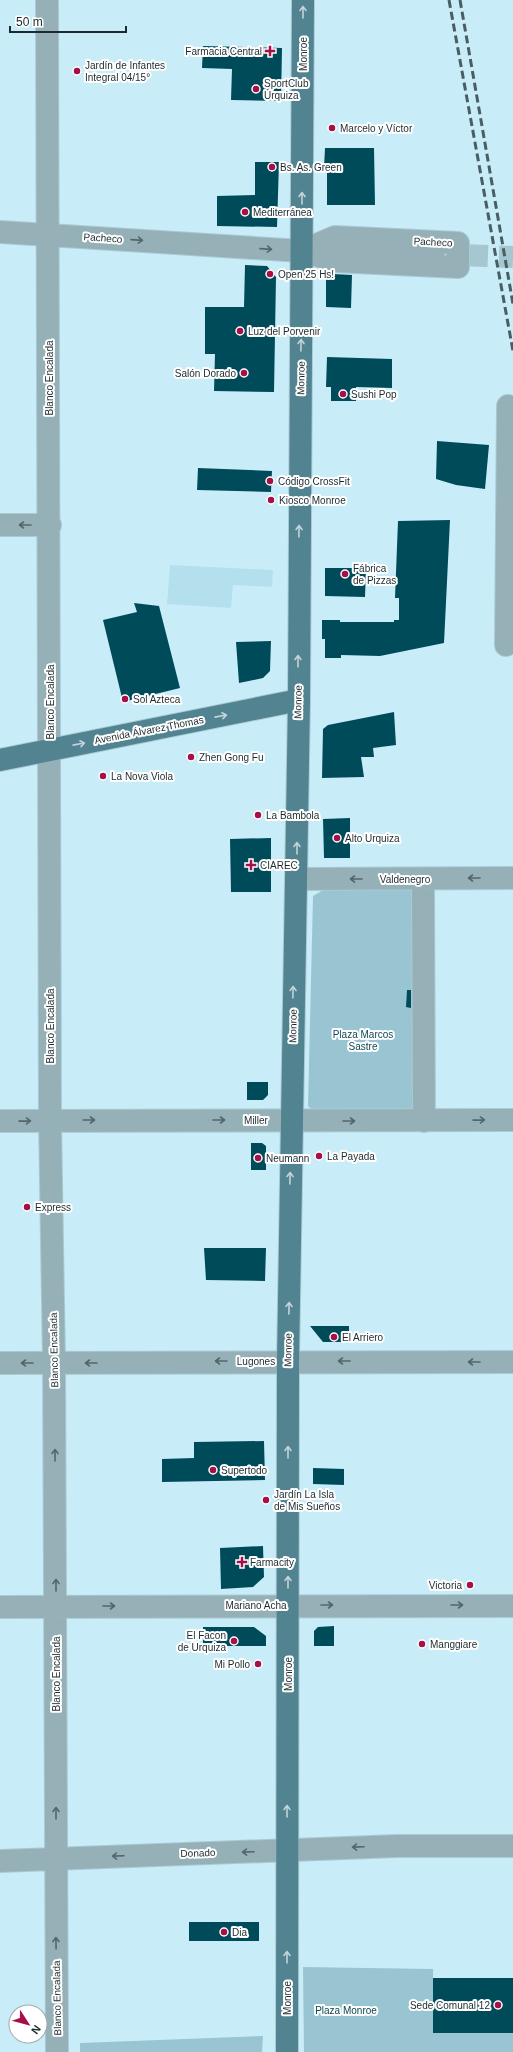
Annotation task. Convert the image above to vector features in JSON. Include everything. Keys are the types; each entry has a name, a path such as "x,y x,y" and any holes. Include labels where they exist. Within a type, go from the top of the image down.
{"main road":[{"name":"Monroe","path":"287,2052 288,1361 298,700 303,0"},
{"name":"Avenida Álvarez Thomas","path":"0,760 298,700"}],"street":[{"name":"Blanco Encalada","path":"47,0 50,525 50,1120 54,1363 58,2052"},
{"name":"Pacheco","path":"0,232 302,251 334,250 433,254"},
{"name":"Pacheco","path":"335,237 458,243 458,267 335,261 302,251 335,237"},
{"path":"506,646 508,406"},
{"path":"0,525 50,525"},
{"name":"Valdenegro","path":"296,879 513,878"},
{"path":"423,879 424,1121"},
{"name":"Miller","path":"0,1121 513,1120"},
{"name":"Lugones","path":"0,1363 288,1361 513,1362"},
{"name":"Mariano Acha","path":"0,1608 288,1605 513,1606"},
{"name":"Donado","path":"397,1846 437,1835 513,1835"},
{"name":"Donado","path":"397,1846 434,1857 513,1858"},
{"name":"Donado","path":"0,1861 397,1846 513,1846"}],"shaded area":[{"path":"170,565 273,570 272,587 233,585 231,608 167,604"}],"green space":[{"name":"Plaza Marcos Sastre","path":"419,888 415,1110 315,1112 308,1106 313,896 325,889"},
{"name":"Plaza Monroe","path":"303,1967 433,1969 433,2033 513,2033 513,2052 304,2052"},
{"path":"263,2036 262,2052 80,2052 80,2043"}],"building":[{"path":"203,46 282,48 281,101 231,100 232,69 202,68"},
{"path":"325,148 374,148 375,205 327,205 327,168 324,168"},
{"path":"255,162 279,162 277,227 217,226 217,196 255,195"},
{"path":"245,265 267,266 276,277 274,392 214,391 215,354 205,354 205,307 244,307"},
{"path":"333,274 352,275 351,308 326,307 326,279"},
{"path":"327,357 392,359 392,388 356,387 356,401 331,401 331,387 326,387"},
{"path":"437,441 489,445 485,489 456,485 436,479"},
{"path":"198,468 272,471 271,492 197,490"},
{"path":"450,520 444,643 380,656 341,655 341,658 325,658 325,639 322,639 322,620 340,620 340,622 394,622 394,620 399,620 399,598 395,598 398,521"},
{"path":"325,568 366,568 365,597 325,596"},
{"path":"134,603 159,606 180,688 123,702 103,620 137,612"},
{"path":"271,641 270,671 263,678 239,683 236,642"},
{"path":"394,712 396,745 373,748 374,757 361,757 364,777 322,778 323,729 328,725"},
{"name":"Alto Urquiza","path":"350,818 350,858 324,858 323,819"},
{"name":"CIAREC","path":"271,838 271,892 231,892 230,839"},
{"path":"407,990 411,990 411,1008 406,1007"},
{"path":"247,1082 268,1082 268,1095 263,1100 247,1100"},
{"name":"Neumann","path":"251,1143 262,1143 266,1146 266,1170 251,1170"},
{"path":"204,1248 266,1248 265,1281 206,1280"},
{"name":"El Arriero","path":"310,1326 349,1326 349,1342 323,1342"},
{"name":"Supertodo","path":"264,1441 265,1480 162,1482 162,1459 194,1458 194,1442"},
{"path":"313,1468 344,1469 344,1485 313,1484"},
{"name":"Farmacity","path":"263,1546 264,1577 253,1587 221,1589 220,1548"},
{"path":"334,1626 334,1646 314,1646 314,1631 318,1627"},
{"name":"El Facon de Urquiza","path":"203,1627 254,1627 266,1636 266,1646 203,1646"},
{"name":"Dia","path":"189,1922 259,1922 259,1941 189,1941"},
{"path":"433,1978 513,1978 513,2033 433,2033"}],"tunnel":[{"path":"433,254 513,257"}],"railway":[{"path":"449,0 513,351"},
{"path":"460,0 513,304"}],"place":[{"name":"Farmacia Central","path":"270,51"},
{"name":"Jardín de Infantes Integral 04/15°","path":"77,71"},
{"name":"SportClub Urquiza","path":"256,89"},
{"name":"Marcelo y Víctor","path":"332,128"},
{"name":"Bs. As. Green","path":"272,167"},
{"name":"Mediterránea","path":"245,212"},
{"name":"Open 25 Hs!","path":"270,274"},
{"name":"Luz del Porvenir","path":"240,331"},
{"name":"Salón Dorado","path":"244,373"},
{"name":"Sushi Pop","path":"343,394"},
{"name":"Código CrossFit","path":"270,481"},
{"name":"Kiosco Monroe","path":"271,500"},
{"name":"Fábrica de Pizzas","path":"345,574"},
{"name":"Sol Azteca","path":"125,699"},
{"name":"Zhen Gong Fu","path":"191,757"},
{"name":"La Nova Viola","path":"103,776"},
{"name":"La Bambola","path":"258,815"},
{"name":"Alto Urquiza","path":"337,838"},
{"name":"CIAREC","path":"251,865"},
{"name":"La Payada","path":"319,1156"},
{"name":"Neumann","path":"258,1158"},
{"name":"Express","path":"27,1207"},
{"name":"El Arriero","path":"334,1337"},
{"name":"Supertodo","path":"213,1470"},
{"name":"Jardín La Isla de Mis Sueños","path":"266,1500"},
{"name":"Farmacity","path":"242,1562"},
{"name":"Victoria","path":"470,1585"},
{"name":"El Facon de Urquiza","path":"234,1641"},
{"name":"Manggiare","path":"422,1644"},
{"name":"Mi Pollo","path":"258,1664"},
{"name":"Dia","path":"224,1932"},
{"name":"Sede Comunal 12","path":"498,2005"}]}
